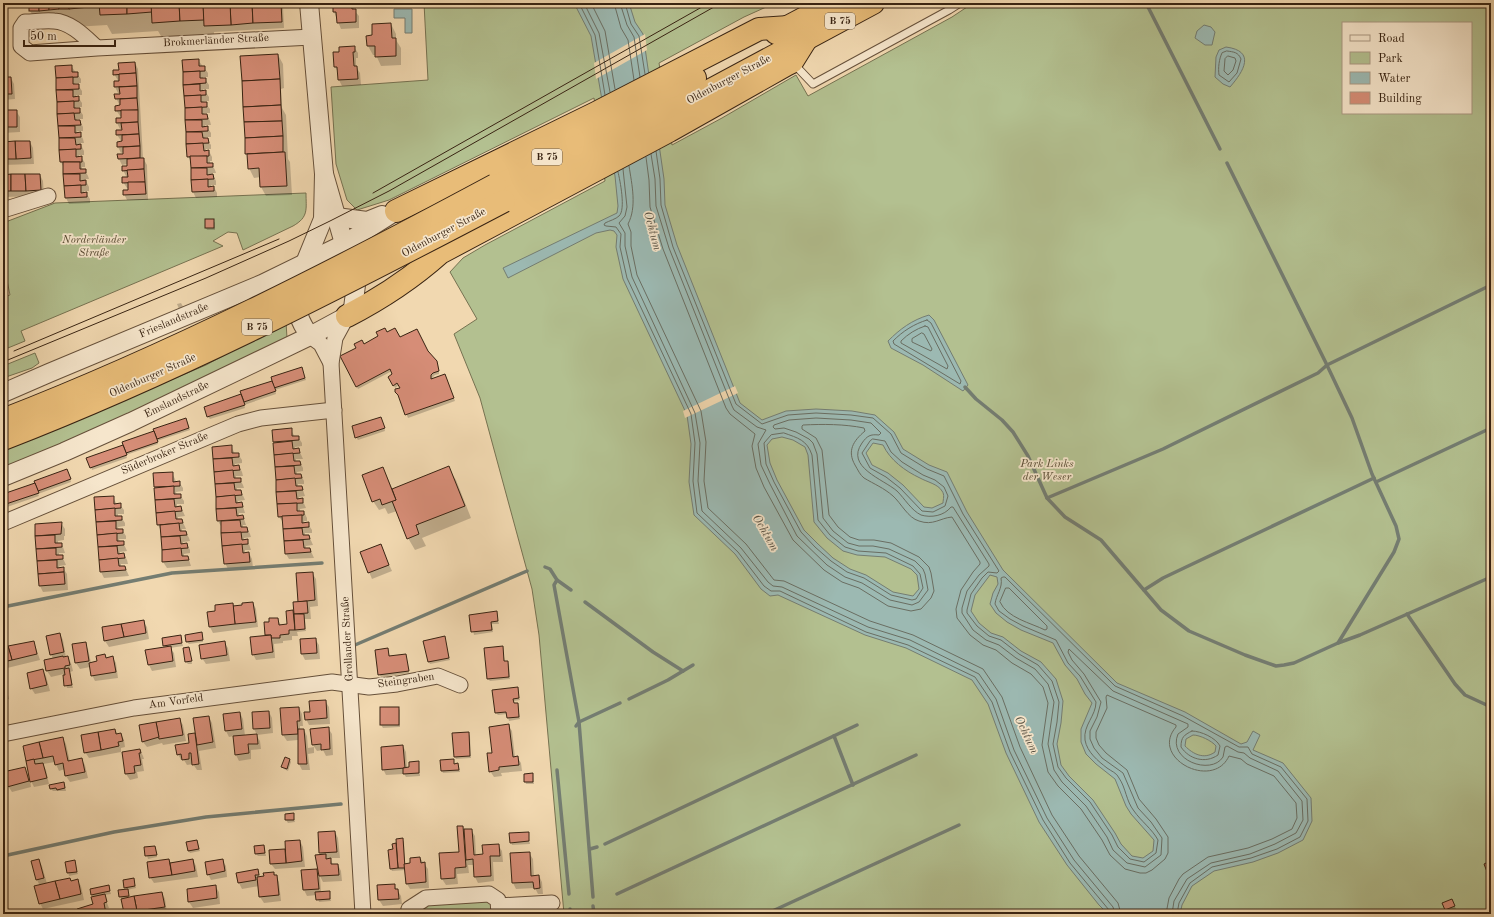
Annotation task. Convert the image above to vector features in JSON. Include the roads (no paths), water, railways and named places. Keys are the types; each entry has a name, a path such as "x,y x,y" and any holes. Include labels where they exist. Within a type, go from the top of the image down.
{"highway":[{"name":"Oldenburger Straße","path":"798,33 834,3"},
{"name":"Oldenburger Straße","path":"3,420 115,375 177,347 372,251 499,193 798,33 873,3"},
{"path":"347,316 371,304 397,286 424,267 440,253 599,140 665,105 760,30 798,33 792,62 753,85 665,105"},
{"path":"396,212 599,140"},
{"name":"Oldenburger Straße","path":"3,439 114,394 182,364 377,268 499,193"}],"street":[{"path":"305,262 323,219 324,174 309,3"},
{"name":"Brokmerländer Straße","path":"97,48 312,37"},
{"path":"324,174 344,244"},
{"path":"3,210 48,196"},
{"path":"336,217 367,221 396,212"},
{"name":"Frieslandstraße","path":"3,393 262,284 344,244 396,212"},
{"name":"Grollander Straße","path":"344,244 356,284 353,308 335,338 331,363 363,914"},
{"name":"Grollander Straße","path":"305,262 299,277 295,303 299,318 310,336 321,344 331,363"},
{"name":"Emslandstraße","path":"3,477 84,443 310,336 347,316"},
{"name":"Süderbroker Straße","path":"3,523 238,424 261,418 334,410"},
{"name":"Steingraben","path":"350,683 369,686 397,684 438,676 460,685"},
{"name":"Am Vorfeld","path":"3,734 134,708 332,682 350,683"},
{"path":"408,914 409,909 426,898 489,894 498,900 499,910 552,903"}],"lane":[{"path":"792,62 813,84 960,3"}],"water":[{"name":"Ochtum","path":"574,3 629,3 635,22 643,34 664,179 665,205 677,245 740,403 762,420 786,411 816,409 852,411 875,415 894,432 903,449 929,465 947,472 967,512 1003,570 1117,683 1185,712 1241,744 1247,742 1253,731 1260,735 1253,750 1283,763 1311,798 1312,821 1303,840 1278,853 1253,862 1214,871 1192,886 1182,905 1180,914 1108,914 1067,865 1039,822 1006,753 988,704 972,680 906,648 865,635 778,595 770,596 761,589 735,554 694,515 689,482 691,444 687,415 623,279 616,247 617,235 614,231 610,230 596,233 508,278 503,268 617,213 618,206 615,176 591,36","holes":["782,437 793,440 805,447 808,455 814,522 827,538 843,551 857,555 885,557 911,569 917,575 919,589 913,596 893,592 866,575 850,569 833,558 804,530 777,480 770,463 767,445 772,439","873,443 883,445 890,456 904,468 940,489 943,492 943,503 932,508 924,507 903,485 888,473 872,465 866,453","990,575 997,577 998,584 993,593 990,604 996,613 1007,622 1021,630 1053,643 1065,665 1077,679 1092,703 1081,729 1081,742 1086,754 1115,779 1126,806 1131,814 1154,840 1153,851 1143,858 1132,856 1121,844 1093,800 1069,776 1061,765 1057,744 1063,701 1056,679 1041,662 1021,651 1003,637 991,633 979,623 971,611 975,595","1193,735 1206,739 1216,746 1215,752 1207,756 1195,754 1185,746 1186,739"]},
{"path":"394,9 412,9 412,33 405,33 405,18 394,18"},
{"path":"1204,25 1211,27 1215,32 1212,45 1205,45 1195,38 1197,31"},
{"path":"1226,47 1235,49 1244,57 1243,68 1240,75 1230,87 1223,84 1215,77 1216,57 1219,50"},
{"path":"929,315 934,320 968,385 963,391 923,365 891,348 888,341 897,333 912,322"}],"waterway":[{"path":"1146,3 1220,149"},
{"path":"965,387 976,399 1002,420 1013,432 1028,456 1047,498 1065,517 1101,540 1161,610 1189,631 1245,655 1276,666 1294,663 1338,643 1394,552 1399,539 1396,526 1372,474 1352,418 1227,163"},
{"path":"1047,498 1163,449 1318,373 1327,365 1491,285"},
{"path":"1376,482 1491,428"},
{"path":"1144,590 1163,578 1374,478"},
{"path":"3,607 172,573 322,563"},
{"path":"545,567 550,569 557,580 571,590"},
{"path":"355,645 527,571"},
{"path":"1338,643 1360,635 1491,577"},
{"path":"557,580 554,585 579,722 593,897"},
{"path":"585,602 653,652 683,671"},
{"path":"1407,614 1455,684 1465,695 1491,707"},
{"path":"629,699 668,680 693,665"},
{"path":"576,726 579,722 620,703"},
{"path":"605,844 857,725"},
{"path":"834,736 853,785"},
{"path":"617,894 916,755"},
{"path":"557,770 569,894"},
{"path":"3,856 114,832 206,817 341,804"},
{"path":"766,914 959,825"},
{"path":"590,849 597,847"},
{"path":"593,906 594,914"},
{"path":"570,909 570,914"}],"tram line":[{"path":"373,193 709,3"},
{"path":"3,362 206,278 330,221 389,191 721,3"},
{"path":"14,351 279,239"}],"park label":[{"name":"Norderländer Straße","path":"94,246"},
{"name":"Park Links der Weser","path":"1047,470"}]}
